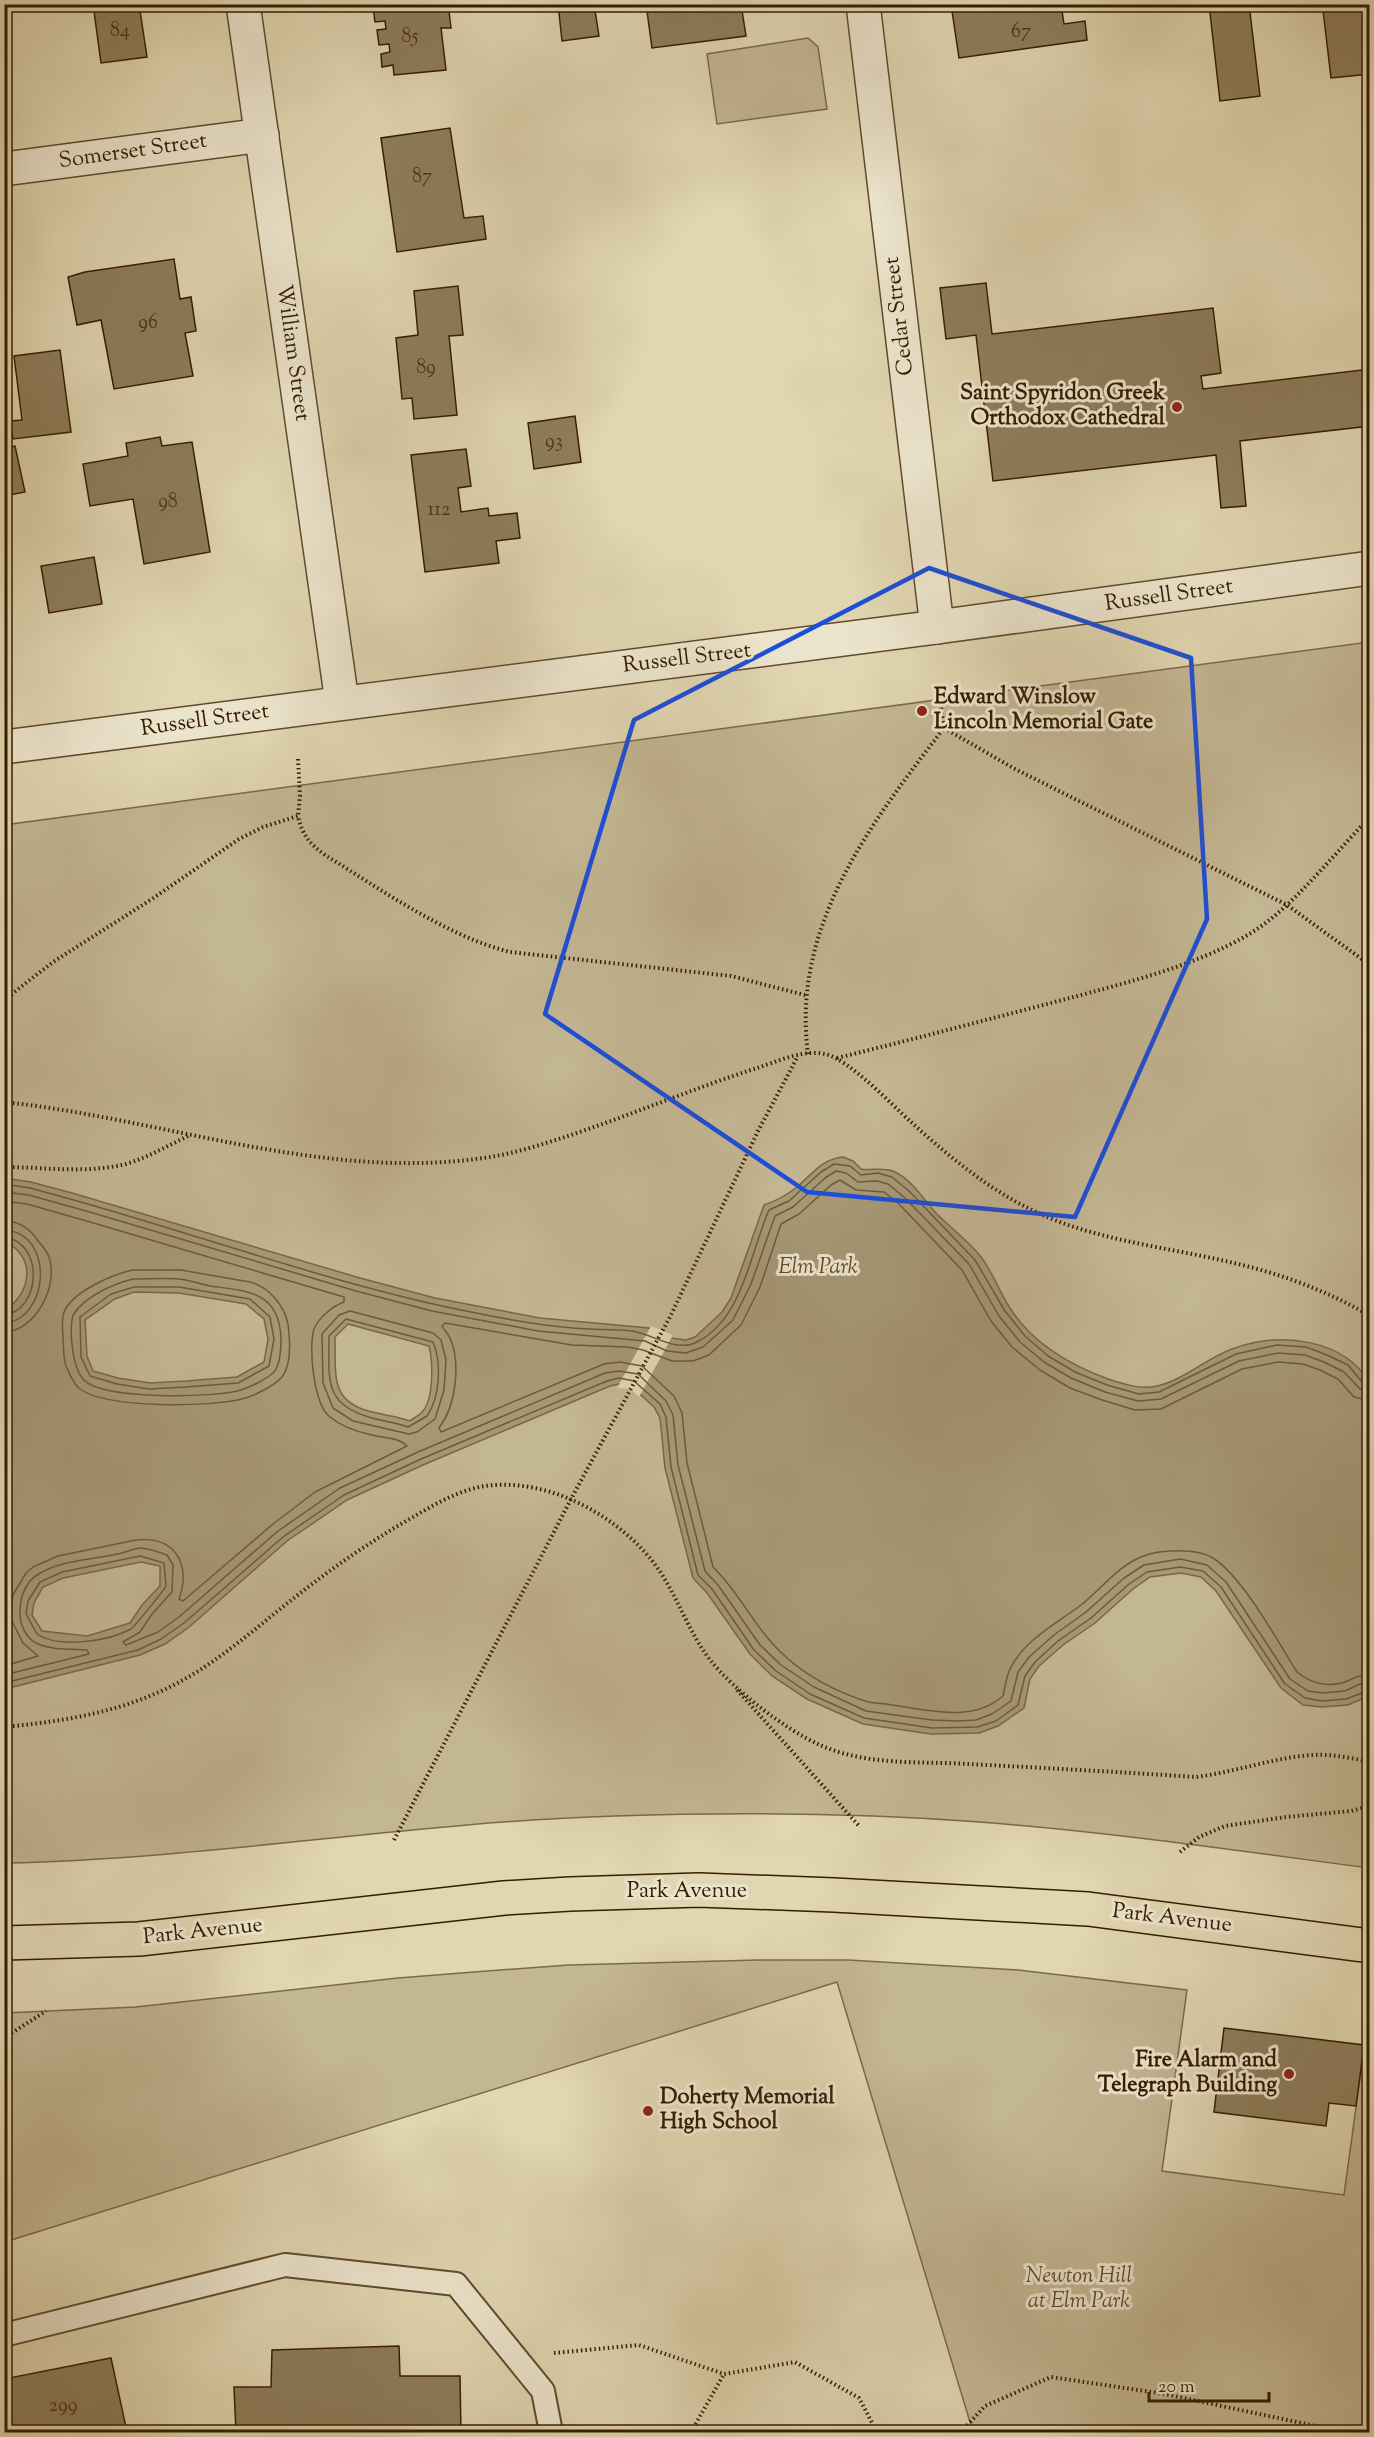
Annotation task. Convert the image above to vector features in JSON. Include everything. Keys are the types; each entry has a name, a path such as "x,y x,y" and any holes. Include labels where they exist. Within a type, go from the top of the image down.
{"highway":[{"name":"Park Avenue","path":"4,1943 139,1939 504,1898 699,1890 845,1895 1088,1909 1370,1946"}],"street":[{"name":"William Street","path":"243,4 342,702"},
{"name":"Cedar Street","path":"863,4 937,627"},
{"name":"Somerset Street","path":"4,168 262,135"},
{"name":"Russell Street","path":"4,747 937,627 1370,568"}],"lane":[{"path":"4,2335 285,2265 456,2284 543,2391 552,2433"}],"path":[{"path":"808,1054 804,1025 805,995 828,908 854,854 896,791 944,728 938,688"},
{"path":"944,728 1013,768 1287,904 1370,965"},
{"path":"298,759 300,795 298,816 301,831 312,846 446,926 488,947 510,952 730,976 805,995"},
{"path":"4,1000 53,962 152,899 239,839 264,827 298,816"},
{"path":"837,1058 1138,980 1240,939 1271,919 1287,904 1370,817"},
{"path":"4,1102 62,1108 191,1135 310,1156 422,1162 492,1157 567,1136 717,1081 799,1055 823,1053 837,1058 880,1092 912,1124 969,1170 1023,1205 1080,1229 1235,1263 1313,1287 1370,1316"},
{"path":"394,1840 571,1499 671,1315 758,1131 799,1055"},
{"path":"4,1167 76,1170 124,1164 146,1157 191,1135"},
{"path":"4,1727 63,1721 134,1703 183,1680 226,1651 367,1544 441,1501 469,1489 497,1484 535,1488 571,1499 627,1532 652,1560 667,1582 710,1660 860,1827"},
{"path":"730,1682 783,1723 815,1743 839,1753 881,1761 963,1763 1196,1777 1225,1773 1298,1756 1318,1755 1370,1762"},
{"path":"1180,1852 1199,1838 1225,1826 1351,1811 1370,1806"},
{"path":"4,2038 46,2012"},
{"path":"514,2356 639,2345 724,2374 795,2362 859,2398 877,2433"},
{"path":"691,2433 724,2374"},
{"path":"961,2433 986,2406 1051,2377 1165,2394 1344,2433"}],"highlighted area":[{"path":"929,568 1191,658 1207,919 1075,1217 807,1192 545,1014 634,720"}],"green space":[{"path":"808,38 818,47 827,109 717,124 707,54"},
{"name":"Elm Park","path":"1369,642 1369,1868 1175,1842 1029,1826 843,1815 752,1814 615,1816 462,1825 158,1855 5,1863 4,825"},
{"name":"Newton Hill at Elm Park","path":"848,1960 1018,1970 1187,1990 1162,2171 1344,2195 1369,2013 1369,2432 973,2432 837,1982 5,2242 5,2013 136,2007 398,1978 569,1965"}],"water":[{"path":"843,1157 853,1161 861,1169 884,1169 905,1178 935,1212 981,1257 1010,1308 1029,1332 1066,1360 1094,1373 1132,1386 1157,1386 1176,1379 1225,1352 1271,1340 1290,1340 1327,1348 1344,1356 1358,1368 1370,1383 1369,1696 1348,1705 1322,1707 1303,1705 1281,1688 1216,1591 1201,1577 1181,1573 1150,1577 1095,1623 1063,1645 1039,1666 1030,1679 1024,1708 998,1726 979,1733 931,1734 863,1724 807,1699 772,1676 750,1654 707,1593 693,1578 665,1468 660,1418 654,1407 632,1387 619,1384 423,1465 347,1500 287,1541 188,1628 165,1644 140,1655 5,1689 5,1310 20,1295 27,1275 22,1256 5,1242 4,1178 31,1182 72,1193 435,1298 540,1318 649,1328 671,1338 686,1340 695,1337 722,1312 731,1298 764,1205 789,1193 818,1168 836,1158","holes":["134,1292 179,1293 246,1304 264,1319 268,1339 264,1362 237,1377 150,1383 93,1371 87,1356 85,1320 115,1299","348,1324 429,1346 432,1371 431,1390 422,1412 410,1421 361,1409 350,1403 338,1387 335,1337","141,1562 160,1566 160,1586 142,1605 130,1623 87,1636 42,1631 32,1615 34,1603 43,1587 63,1578"]}],"pier":[{"path":"651,1326 673,1335 639,1397 630,1389 617,1388"}],"building":[{"path":"93,4 139,4 147,57 101,63"},
{"path":"383,4 448,4 451,28 441,28 446,70 394,75 393,65 382,67 381,54 390,52 389,44 379,45 377,30 386,29 385,21 375,22 373,7"},
{"path":"558,4 594,4 599,36 562,41"},
{"path":"646,4 741,4 746,36 652,48"},
{"path":"951,4 1061,4 1064,24 1085,21 1087,40 959,58"},
{"path":"1209,4 1249,4 1260,96 1220,101"},
{"path":"1370,4 1370,74 1331,78 1323,10"},
{"path":"450,128 464,218 483,216 486,239 397,252 381,138"},
{"path":"174,259 180,299 191,297 196,331 185,333 193,376 114,389 101,320 77,325 68,277 85,272"},
{"name":"Saint Spyridon Greek Orthodox Cathedral","path":"986,283 992,334 1213,308 1221,373 1201,376 1203,389 1370,369 1370,426 1240,441 1246,506 1221,508 1216,455 993,481 976,335 946,339 940,288"},
{"path":"458,286 463,335 449,336 457,415 414,419 412,398 402,399 396,338 418,335 414,291"},
{"path":"60,350 71,432 13,439 10,421 22,420 14,356"},
{"path":"575,416 581,462 534,469 528,423"},
{"path":"160,437 162,446 192,442 210,552 144,564 133,499 90,506 83,464 128,456 126,443"},
{"path":"15,446 25,492 4,496 4,448"},
{"path":"466,449 471,486 458,488 461,512 488,508 489,516 517,513 520,538 496,541 499,563 425,572 411,455"},
{"path":"94,557 102,604 49,613 41,566"},
{"name":"Fire Alarm and Telegraph Building","path":"1224,2028 1364,2045 1356,2106 1329,2103 1326,2126 1214,2112"},
{"path":"399,2346 400,2376 460,2376 461,2432 236,2432 234,2387 271,2387 272,2350"},
{"path":"111,2358 127,2432 4,2432 4,2379"}],"place":[{"name":"Saint Spyridon Greek Orthodox Cathedral","path":"1177,407"},
{"name":"Edward Winslow Lincoln Memorial Gate","path":"922,711"},
{"name":"Fire Alarm and Telegraph Building","path":"1289,2074"},
{"name":"Doherty Memorial High School","path":"648,2111"}]}
